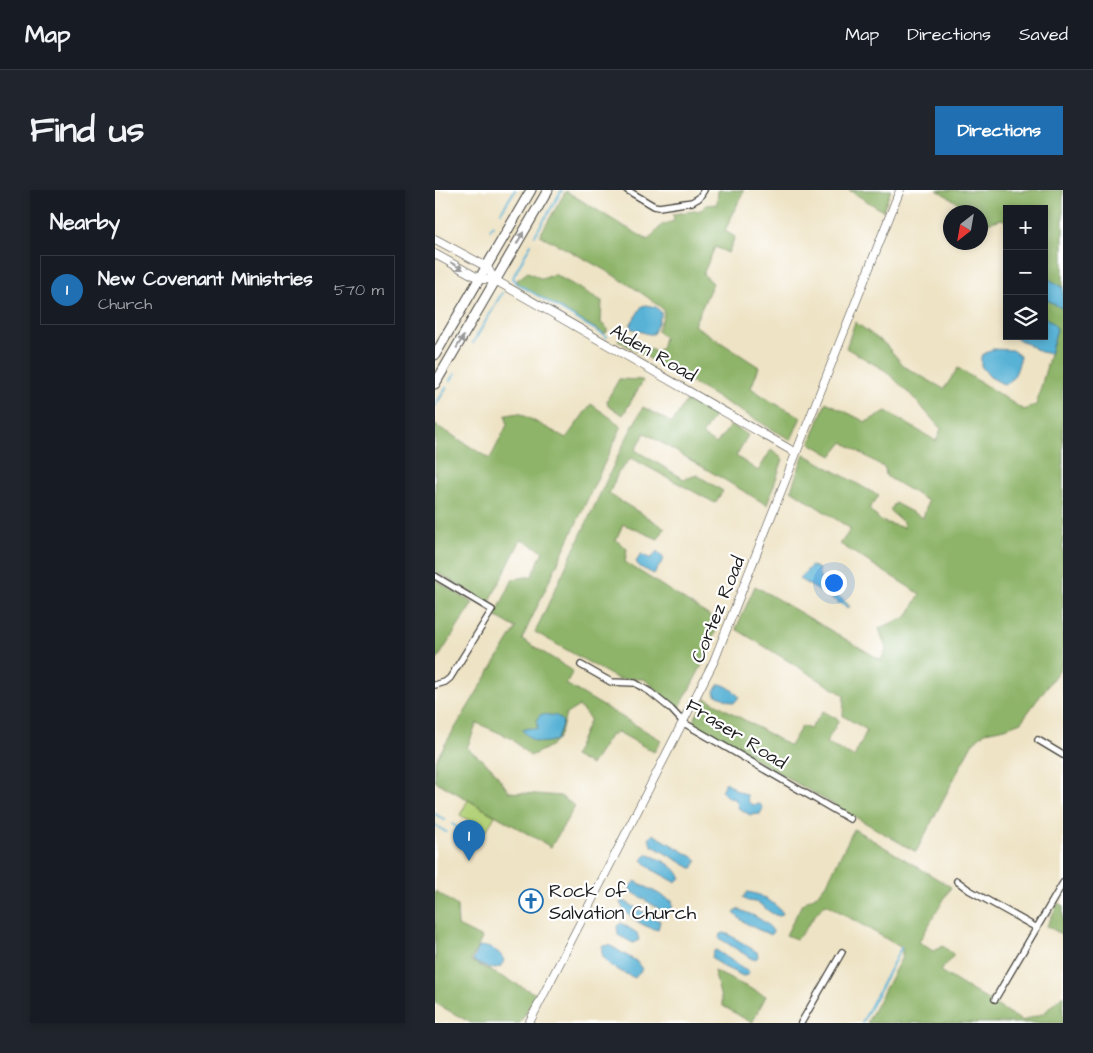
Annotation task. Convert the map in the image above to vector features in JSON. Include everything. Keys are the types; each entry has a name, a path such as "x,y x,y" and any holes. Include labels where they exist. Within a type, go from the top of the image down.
{"main road":[{"path":"435,355 531,190"},
{"path":"435,384 548,190"}],"street":[{"path":"627,190 659,207 692,202 699,198 704,190"},
{"name":"Cortez Road","path":"529,1023 714,661 900,190"},
{"path":"435,239 487,267"},
{"name":"Alden Road","path":"435,254 480,279 495,280 796,453"},
{"name":"Alden Road","path":"487,267 495,280"},
{"path":"435,576 492,610 450,678 445,682 435,685"},
{"name":"Fraser Road","path":"581,665 611,682 620,684 635,683 650,692 683,723 850,819"},
{"path":"1038,740 1063,754"},
{"path":"957,881 969,890 1037,928"},
{"path":"995,999 1063,883"},
{"path":"801,1023 842,952"}],"green space":[{"path":"718,190 744,190 725,231 735,237 728,253 715,247 703,274 713,283 694,325 759,367 751,388 772,402 801,417 791,440 619,341 618,338 625,337 654,351 661,349 664,337 657,331 664,315 663,309 619,278 540,235 566,191 648,240 662,225 674,221 673,214 701,210 706,205 717,204"},
{"path":"849,190 891,190 883,211"},
{"path":"937,190 1020,190 1023,192 1024,190 1063,190 1063,288 1048,279 1048,205 1003,205 1003,220 988,223 988,205 958,205 958,203"},
{"path":"528,272 542,279 554,274 602,301 601,323 607,328 607,332 605,334 518,284 517,280"},
{"path":"1048,300 1063,309 1063,659 1060,669 1021,722 985,732 972,744 916,852 694,724 694,719 706,698 790,746 802,726 810,729 823,711 839,720 826,743 854,757 867,730 843,716 844,695 736,629 755,586 881,660 886,649 879,628 907,617 920,594 840,544 851,529 791,490 804,454 879,496 869,509 881,521 904,528 903,522 890,511 895,503 923,518 928,501 886,476 885,468 843,442 832,456 810,443 826,402 866,422 886,411 936,441 941,429 911,395 886,371 846,348 855,322 885,344 905,367 944,389 958,368 1024,410 1036,405 1057,329 1048,320"},
{"path":"619,379 643,381 623,415 608,406 607,400"},
{"path":"686,401 714,416 702,435 716,444 731,425 748,435 736,456 758,471 771,450 783,459 767,505 645,433 635,450 684,479 697,475 723,491 715,503 631,458 618,473 609,494 665,528 658,539 623,524 616,540 627,549 625,562 719,622 702,665 679,709 644,679 618,679 535,632 625,441 643,407 672,423"},
{"path":"591,404 615,421 621,428 522,639 573,671 566,684 661,740 654,752 618,732 610,736 591,765 574,756 590,719 579,706 566,714 561,731 552,745 530,756 511,738 477,723 467,748 491,767 509,792 560,796 575,806 551,847 435,781 435,761 516,628 495,616 513,579 532,576 543,551 521,539 489,603 435,571 435,425 490,459 507,425 506,415 519,413 566,438"},
{"path":"435,580 473,603 435,663"},
{"path":"468,800 495,816 486,831 460,815"},
{"path":"854,829 951,887 919,942 933,951 943,946 954,955 940,971 1022,1021 1044,1013 1063,995 1063,1023 867,1023 902,957 902,948 826,904 796,939 786,935 802,904 817,895 827,883"},
{"path":"435,891 457,906 458,926 482,938 471,961 536,994 520,1023 471,1023 435,1003"},
{"path":"1058,903 1063,906 1063,935 1047,926"},
{"path":"714,971 766,996 752,1023 723,1006"}],"water":[{"path":"1048,279 1063,288 1063,309 1048,300"},
{"path":"642,306 656,307 661,312 653,334 632,329 630,325"},
{"path":"1048,320 1057,329 1050,354 1041,352 1020,340 1048,340"},
{"path":"992,349 1012,350 1020,356 1016,372 1005,385 990,377 981,366 981,356"},
{"path":"657,551 664,559 654,574 640,567 636,562 641,554 652,558"},
{"path":"811,566 818,568 820,578 826,589 850,607 846,607 799,579"},
{"path":"719,684 732,690 739,697 734,703 716,695 714,691"},
{"path":"541,714 557,716 563,722 556,740 537,742 522,730 538,729 537,719"},
{"path":"725,783 747,795 748,802 753,805 760,804 763,808 760,814 750,815 738,808 737,802 733,798 729,799 721,791"},
{"path":"653,834 693,857 697,861 693,868 651,845 649,839"},
{"path":"647,854 671,866 681,878 675,882 651,869 642,860"},
{"path":"635,881 672,901 673,906 667,914 631,891 629,887"},
{"path":"747,892 767,899 783,913 781,916 777,916 759,903 746,900 743,898"},
{"path":"624,901 660,921 658,930 641,924 630,916 620,902"},
{"path":"737,909 766,923 773,931 771,935 742,920 734,913"},
{"path":"621,923 637,933 639,940 633,943 618,935 617,926"},
{"path":"723,933 728,934 757,952 758,956 756,959 752,959 719,938"},
{"path":"609,945 636,961 642,969 635,978 607,963 602,953 602,946"},
{"path":"479,947 492,949 501,955 504,961 500,967 490,969 473,961"},
{"path":"716,950 749,972 748,975 743,976 722,966 712,958 713,952"}],"waterway":[{"path":"501,212 515,190"},
{"path":"535,235 562,190"},
{"path":"490,230 493,225"},
{"path":"512,279 531,244"},
{"path":"513,278 515,282 607,337"},
{"path":"473,343 502,293"},
{"path":"450,381 456,373"},
{"path":"435,406 447,387"},
{"path":"435,814 445,820"},
{"path":"452,824 478,841"},
{"path":"435,825 446,832"},
{"path":"862,1023 901,948"}],"place":[{"name":"New Covenant Ministries","path":"469,861"},
{"name":"Rock of Salvation Church","path":"531,901"}]}
